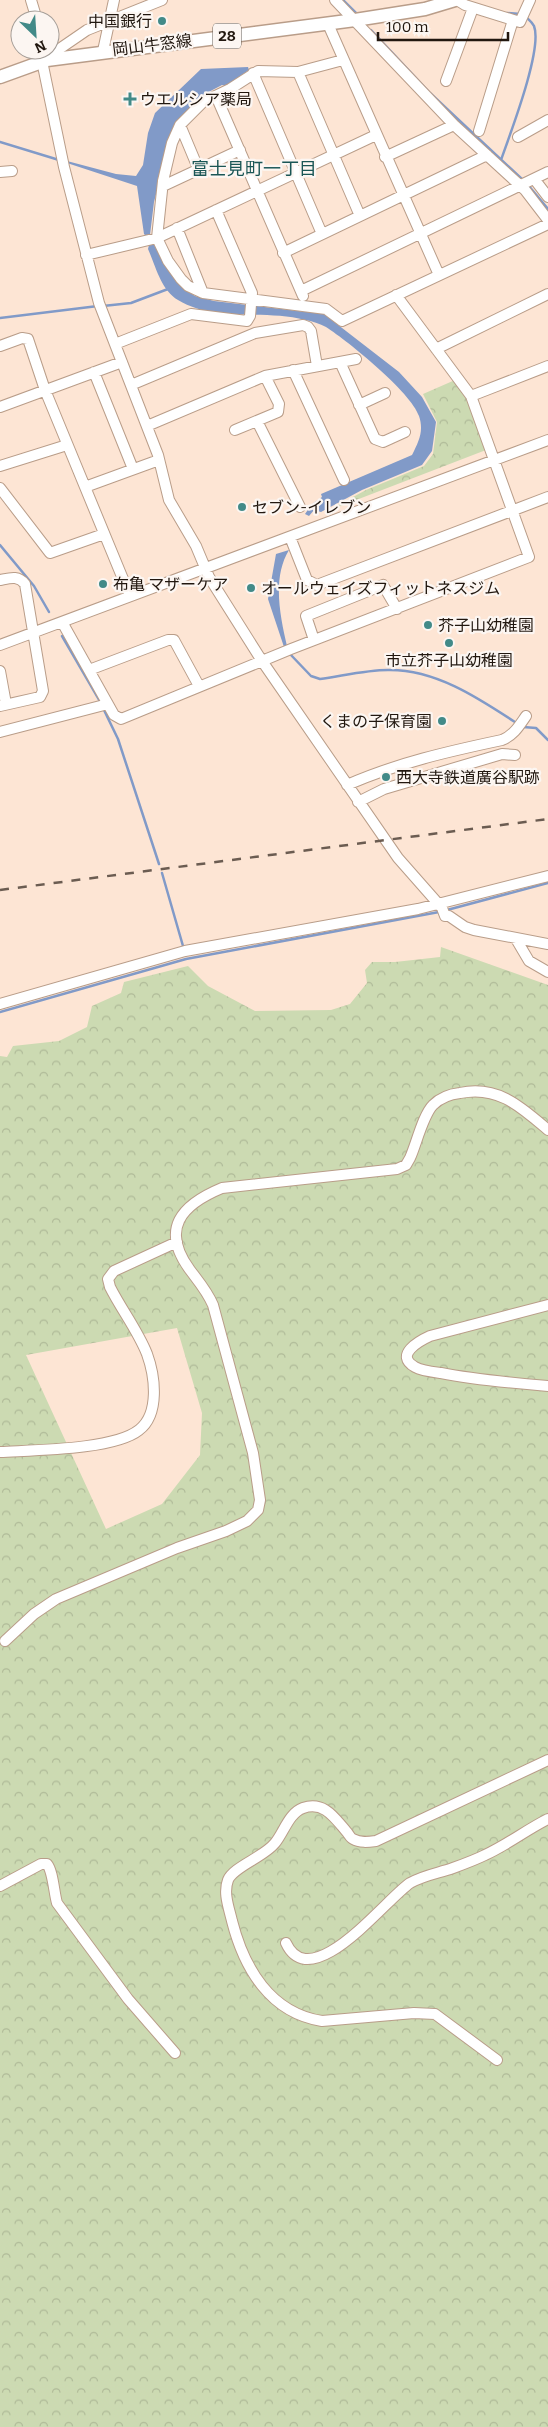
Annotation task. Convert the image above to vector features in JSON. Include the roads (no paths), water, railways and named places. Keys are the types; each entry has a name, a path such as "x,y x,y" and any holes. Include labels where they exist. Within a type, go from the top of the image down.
{"main road":[{"name":"岡山牛窓線","path":"60,55 103,52 328,24 456,0"},
{"name":"岡山牛窓線","path":"0,77 40,60"}],"street":[{"path":"103,52 114,0"},
{"path":"60,49 87,30 162,0"},
{"path":"336,0 454,125 487,155 548,197"},
{"path":"456,0 473,8 520,17"},
{"path":"479,131 520,17 530,0"},
{"path":"446,81 473,8"},
{"path":"328,24 438,275"},
{"path":"50,60 63,163 100,307 147,426 159,460 169,500 196,546 205,568 226,606 358,802 398,858 442,909 445,916 450,916 465,927 516,939 548,944"},
{"path":"343,60 298,72 262,70 253,73 203,102 180,125 172,143 152,239 188,286 203,293 252,301 326,309 342,321 548,222 528,183"},
{"path":"298,72 360,216"},
{"path":"253,73 322,234"},
{"path":"216,96 283,253 308,306"},
{"path":"518,137 548,120"},
{"path":"180,125 198,168"},
{"path":"385,157 454,125"},
{"path":"86,255 152,239 376,135"},
{"path":"163,186 240,150"},
{"path":"283,253 487,155"},
{"path":"0,172 12,172"},
{"path":"301,291 548,172"},
{"path":"216,210 252,293 249,318 252,334"},
{"path":"177,228 203,293"},
{"path":"436,349 548,294"},
{"path":"62,622 89,670 104,705 116,718 121,719 288,650 529,557 471,396 396,295"},
{"path":"115,344 191,314 249,318"},
{"path":"131,385 252,334 268,330 308,327 311,331 317,366"},
{"path":"0,346 22,338 28,339 45,390 130,596"},
{"path":"147,426 265,376 356,359"},
{"path":"0,407 122,362"},
{"path":"340,362 375,439 383,442 405,432"},
{"path":"471,396 548,366"},
{"path":"293,370 344,480"},
{"path":"94,372 133,469"},
{"path":"235,430 278,412 279,404 265,376"},
{"path":"359,405 385,393"},
{"path":"258,420 300,507"},
{"path":"0,645 548,440"},
{"path":"0,466 67,445"},
{"path":"85,487 159,460"},
{"path":"0,488 50,553 104,534"},
{"path":"290,537 307,580 317,585 548,497"},
{"path":"0,580 16,577 25,584 43,691 40,697 3,705 0,671"},
{"path":"314,640 306,616 383,585 396,609"},
{"path":"89,670 168,640 174,640 199,686"},
{"path":"0,732 104,705"},
{"path":"347,785 398,766 502,740 522,722"},
{"path":"358,802 384,789 502,754 515,756"},
{"path":"0,1004 185,951 442,909 548,876"},
{"path":"516,939 529,962 548,972"},
{"path":"5,1641 34,1614 56,1599 177,1548 226,1531 247,1521 258,1510 260,1500 253,1453 214,1305 208,1293 182,1258 177,1242 177,1225 186,1209 205,1195 222,1188 378,1173 406,1165 432,1106 453,1094 476,1089 504,1097 520,1107 548,1130"},
{"path":"0,1452 87,1446 123,1438 138,1431 145,1424 153,1405 150,1365 146,1352 110,1287 108,1279 114,1271 177,1242"},
{"path":"548,1305 430,1336 417,1341 410,1347 408,1354 408,1358 414,1367 424,1370 462,1377 548,1386"},
{"path":"497,2060 435,2014 414,2013 322,2021 311,2020 290,2011 267,1993 253,1974 239,1947 226,1897 228,1880 240,1867 262,1856 276,1842 292,1816 301,1808 319,1806 327,1810 351,1839 362,1842 376,1841 548,1760"},
{"path":"286,1943 291,1954 301,1960 310,1960 328,1952 365,1927 409,1884 487,1854 548,1819"},
{"path":"0,1886 41,1864 47,1864 51,1868 52,1888 57,1903 128,1999 175,2053"}],"water":[{"path":"248,67 249,70 226,86 222,85 201,96 174,125 154,202 150,235 147,237 144,234 137,186 67,163 67,161 116,174 136,176 143,165 148,133 155,113 201,69"},
{"path":"153,243 168,270 185,289 195,296 214,301 324,314 399,372 422,397 436,422 432,451 422,465 362,490 321,512 314,510 309,516 305,514 312,504 322,497 321,494 412,455 421,431 419,416 414,406 378,368 324,326 310,321 273,315 224,314 193,307 178,300 167,290 160,278 148,249 149,245"},
{"path":"289,550 284,561 279,585 280,610 287,646 284,647 268,599 276,554"}],"waterway":[{"path":"343,0 356,13"},
{"path":"507,13 521,14"},
{"path":"501,160 518,112 534,53 536,37 534,26 526,17"},
{"path":"371,30 430,93 524,181"},
{"path":"0,142 59,160"},
{"path":"528,185 548,209"},
{"path":"103,306 131,303 168,289"},
{"path":"0,318 98,306"},
{"path":"0,545 34,586 49,612"},
{"path":"62,636 101,703"},
{"path":"290,654 311,676 320,679 380,670 423,674 457,687 518,724"},
{"path":"103,708 118,739 159,864"},
{"path":"523,727 536,728 548,740"},
{"path":"162,873 183,946"},
{"path":"447,910 548,883"},
{"path":"0,1012 186,959 439,912"}],"railway":[{"path":"0,890 548,819"}],"place":[{"name":"中国銀行","path":"162,21"},
{"name":"ウエルシア薬局","path":"130,99"},
{"name":"セブン-イレブン","path":"242,507"},
{"name":"布亀 マザーケア","path":"103,584"},
{"name":"オールウェイズフィットネスジム","path":"251,588"},
{"name":"芥子山幼稚園","path":"428,625"},
{"name":"市立芥子山幼稚園","path":"449,643"},
{"name":"くまの子保育園","path":"442,721"},
{"name":"西大寺鉄道廣谷駅跡","path":"386,777"}],"district":[{"name":"富士見町一丁目","path":"254,169"}]}
